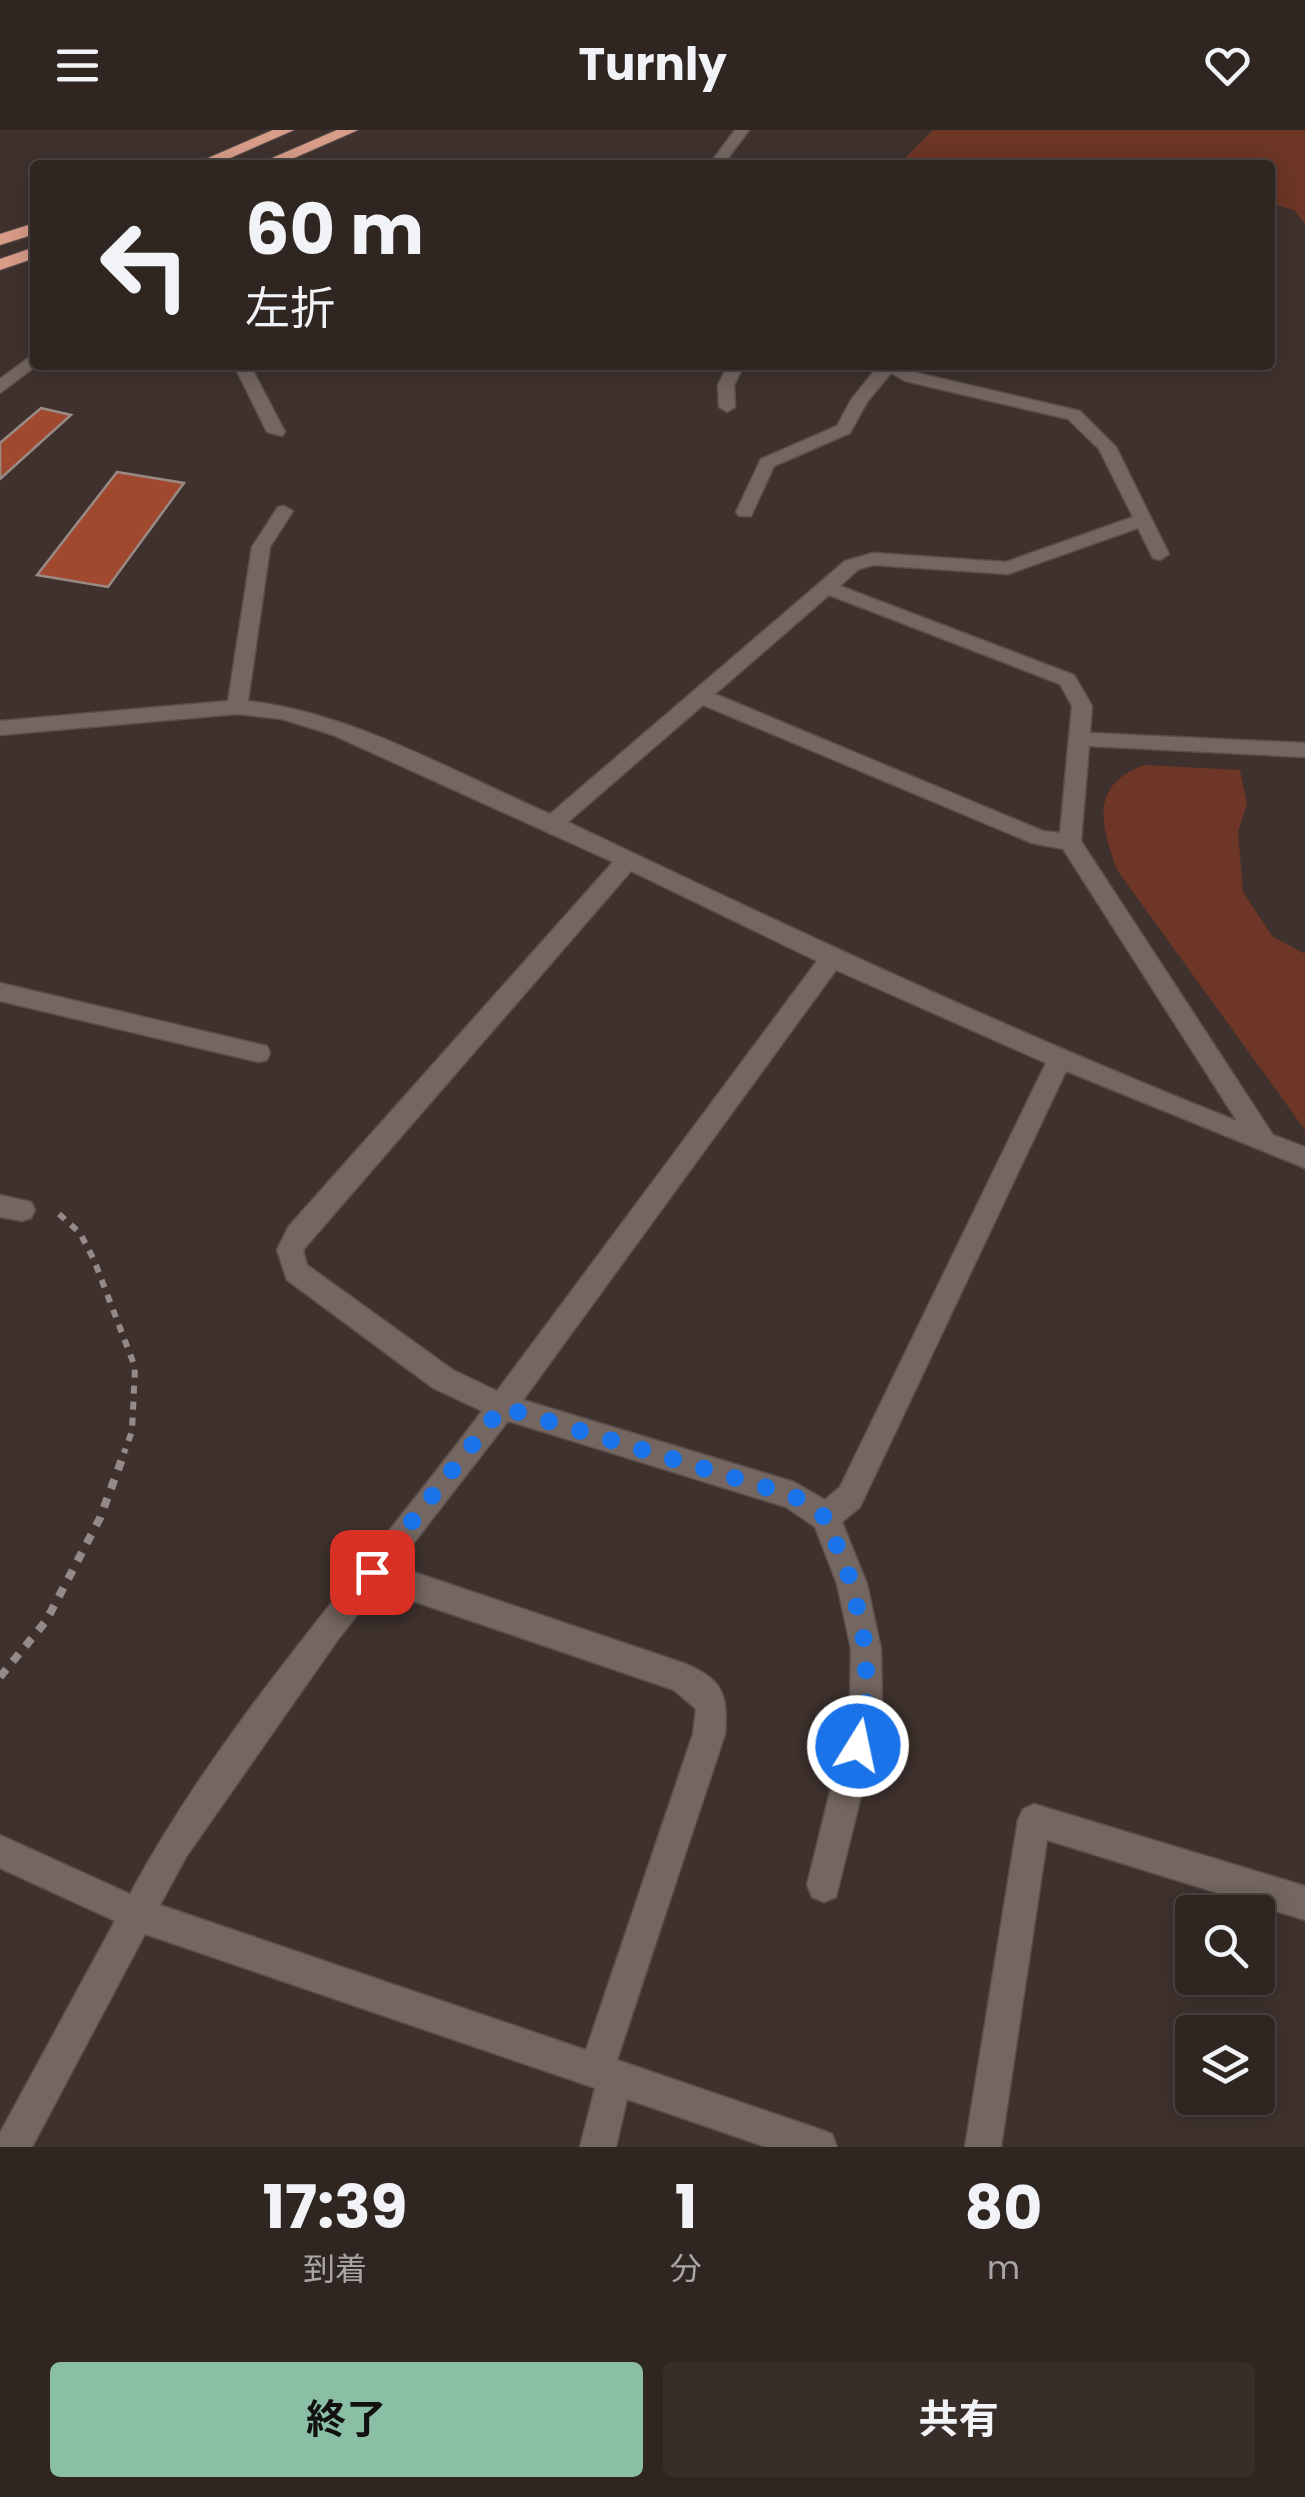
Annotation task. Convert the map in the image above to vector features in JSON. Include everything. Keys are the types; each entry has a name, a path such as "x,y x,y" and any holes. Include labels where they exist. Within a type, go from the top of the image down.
{"highway":[{"path":"212,160 286,130"},
{"path":"276,160 350,130"},
{"path":"0,240 30,230"},
{"path":"0,265 30,254"}],"street":[{"path":"720,160 742,130"},
{"path":"0,388 30,359"},
{"path":"245,370 276,432"},
{"path":"727,407 726,385 734,370"},
{"path":"745,512 767,463 844,428 859,400 884,370"},
{"path":"898,370 911,377 1074,415 1106,447 1160,554"},
{"path":"237,707 260,547 284,511"},
{"path":"552,824 852,565 873,558 1008,568 1144,520"},
{"path":"826,587 1066,680 1082,706 1070,842 1264,1141"},
{"path":"700,696 1040,838 1070,842"},
{"path":"0,728 237,707 283,712 340,730 552,824 832,958 1060,1058 1305,1158"},
{"path":"1080,739 1305,750"},
{"path":"628,860 298,1234 290,1250 296,1272 443,1378 502,1407 794,1496 826,1518 852,1584 866,1649 866,1712 824,1885"},
{"path":"12,2147 174,1844 328,1627 502,1407 832,958"},
{"path":"0,992 258,1053"},
{"path":"826,1518 850,1497 1060,1058"},
{"path":"372,1572 683,1678 712,1702 709,1734 605,2074 598,2147"},
{"path":"983,2147 1034,1820 1305,1903"},
{"path":"0,1851 136,1914 820,2147"}],"path":[{"path":"0,1677 46,1621 100,1518 132,1431 135,1367 113,1303 80,1233 55,1210 11,1208"}],"shaded area":[{"path":"933,130 1305,130 1305,224 1294,210 1275,204 1275,160 906,157"},
{"path":"1144,765 1240,770 1247,804 1238,832 1243,892 1272,936 1305,954 1305,1130 1117,870 1104,822 1107,795 1126,773"}],"building":[{"path":"41,408 71,415 0,479 0,443"},
{"path":"117,472 184,483 108,587 37,575"}],"route":[{"path":"372,1572 502,1407 794,1496 826,1518 852,1584 866,1649 866,1712 858,1746"}]}
